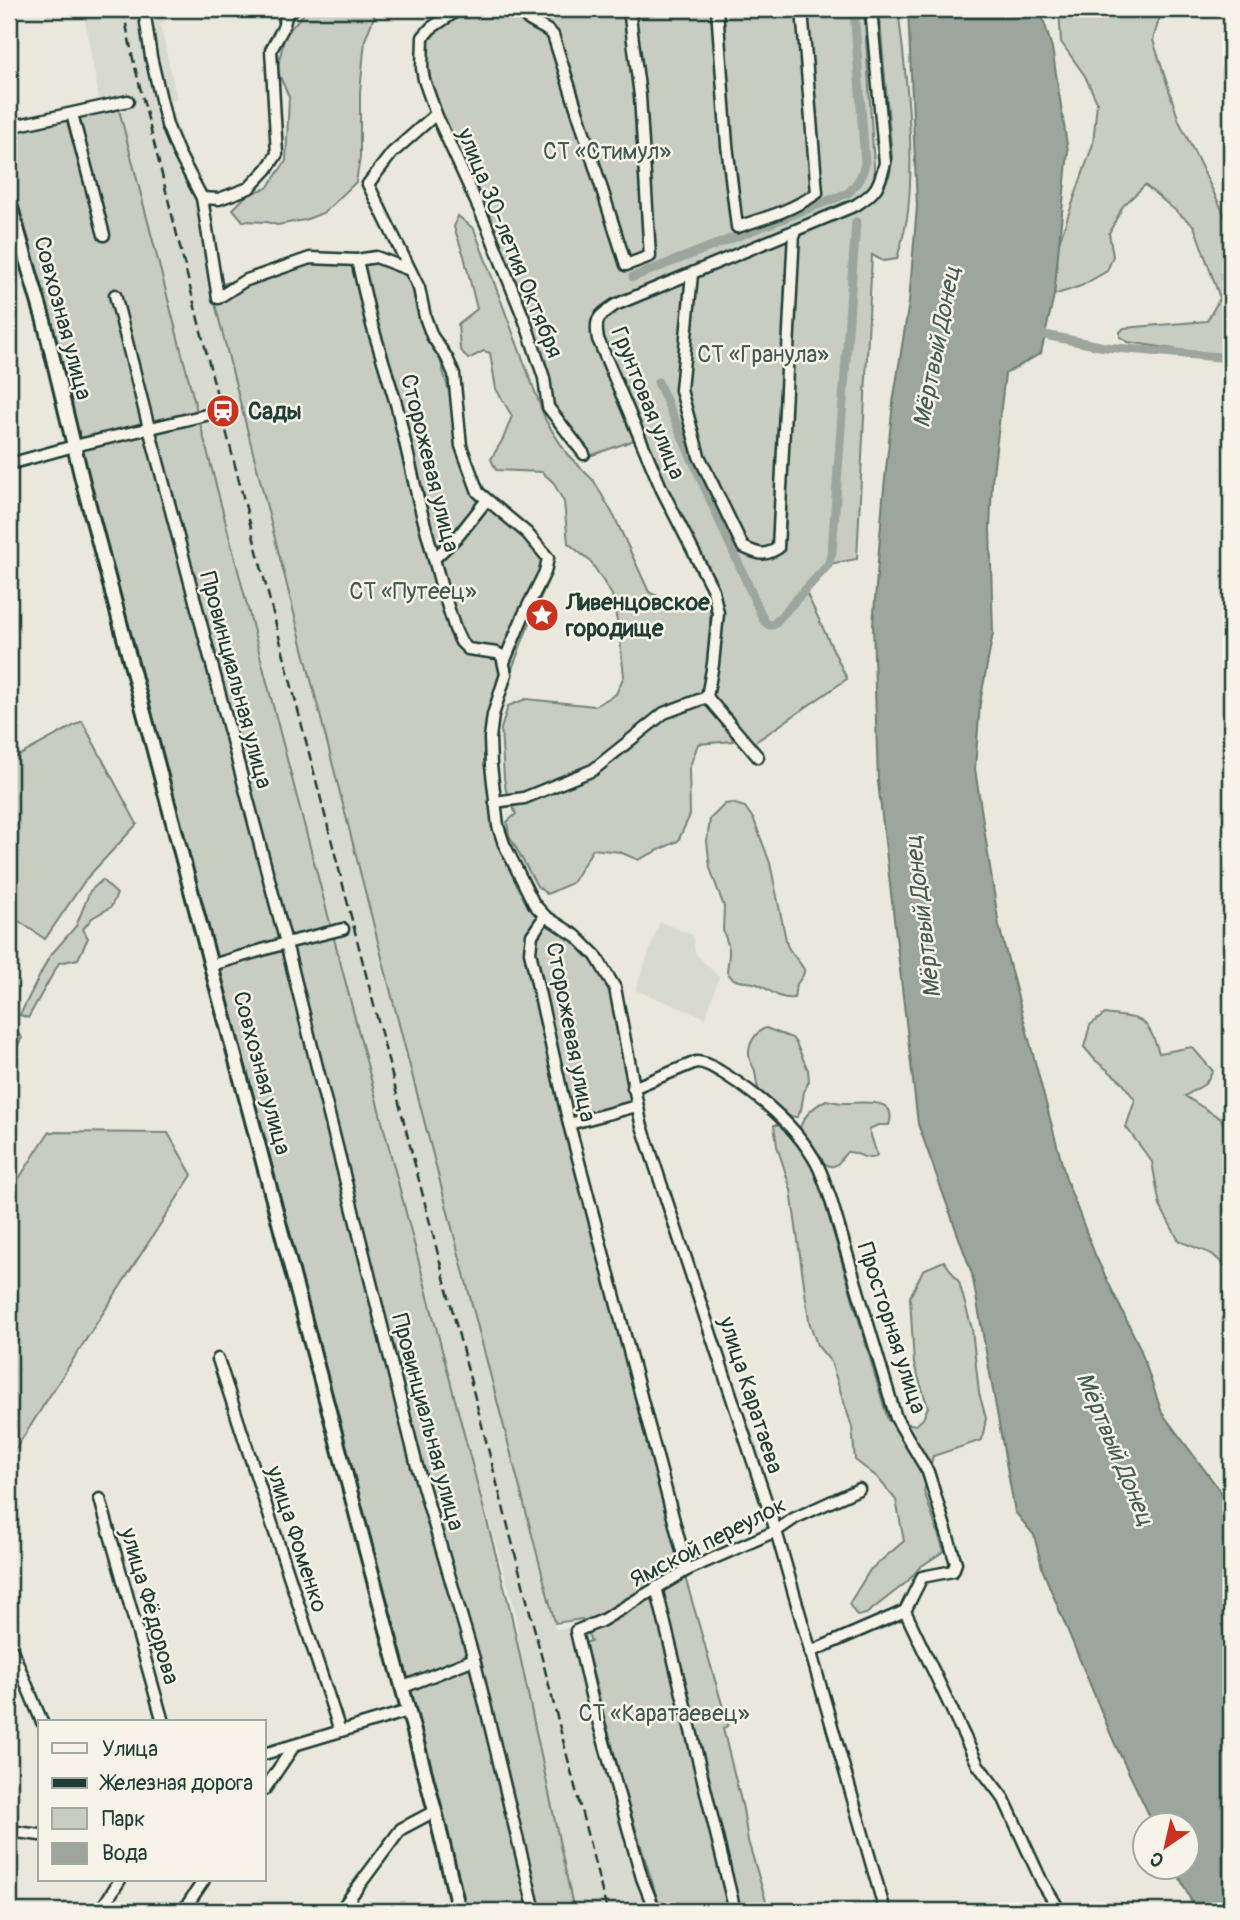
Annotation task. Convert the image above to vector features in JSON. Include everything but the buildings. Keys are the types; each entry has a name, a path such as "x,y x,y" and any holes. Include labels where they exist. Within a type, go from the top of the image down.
{"street":[{"path":"144,9 151,57 167,125 202,198 218,298 244,281 310,258 357,260 376,257 410,270"},
{"path":"202,198 219,199 249,188 277,154 271,51 283,29 287,13 294,9"},
{"name":"улица 30-летия Октября","path":"459,9 431,28 423,37 423,74 436,114 487,226 526,324 544,379 548,407 584,454"},
{"path":"521,9 526,19 548,30 553,36 626,265 650,256 639,96 629,9"},
{"path":"716,9 737,228 786,210 817,193 802,9"},
{"name":"Грунтовая улица","path":"707,697 718,613 713,590 662,490 598,339 596,327 599,316 615,305 856,205 879,185 885,163 872,9"},
{"path":"9,127 128,102"},
{"path":"72,114 104,235"},
{"path":"436,114 392,153 368,184 419,288 432,336 454,374 460,446 478,492 527,533 548,558 545,572 504,662"},
{"name":"Совхозная улица","path":"9,201 44,321 74,446 435,1811 459,1911"},
{"path":"692,274 681,390 699,456 743,547 755,553 768,554 778,548 794,232"},
{"name":"Сторожевая улица","path":"357,260 372,325 397,407 418,499 455,629 464,646 473,651 497,653 502,656 504,662 506,674 493,715 490,738 498,826 534,904 545,916 532,935 530,952 569,1124 687,1570"},
{"name":"Провинциальная улица","path":"115,295 286,943 417,1466 474,1659 535,1911"},
{"path":"9,464 206,415"},
{"path":"434,559 486,501"},
{"path":"495,802 524,798 593,770 664,713 707,697 758,757"},
{"name":"улица Каратаева","path":"545,916 576,936 596,956 615,988 640,1123 776,1531 885,1911"},
{"path":"212,965 343,929"},
{"name":"Просторная улица","path":"634,1088 696,1062 702,1062 734,1080 778,1114 820,1168 896,1418 929,1472 956,1563 953,1571 922,1577 905,1611"},
{"path":"569,1124 637,1106"},
{"name":"улица Фоменко","path":"218,1359 340,1731"},
{"name":"Ямской переулок","path":"655,1911 642,1878 576,1631 601,1621 687,1570 776,1531 794,1518 859,1489"},
{"name":"улица Фёдорова","path":"100,1499 162,1720"},
{"path":"656,1587 735,1911"},
{"path":"810,1652 905,1611 978,1765 1004,1799 1042,1882 1060,1911"},
{"path":"12,1650 41,1720"},
{"path":"401,1688 474,1659"},
{"path":"266,1753 408,1711"},
{"path":"266,1787 294,1745"},
{"path":"340,1911 401,1829 435,1811"},
{"path":"9,1831 38,1835"},
{"path":"100,1911 119,1882"},
{"path":"183,1911 203,1882"}],"shaded area":[{"path":"45,9 162,9 166,21 160,24 177,99 170,102 197,186 215,300 532,1527 555,1629 585,1627 666,1911 575,1911 523,1698 516,1613 453,1399 191,406 118,105 99,99 83,10 47,18"},
{"path":"660,922 693,935 695,953 719,977 706,1018 635,990"}],"green space":[{"path":"308,9 377,9 365,40 360,93 360,158 356,182 325,212 305,220 277,225 243,221 233,209 248,194 267,188 286,161 289,97 277,70 285,35"},
{"path":"458,9 864,9 876,197 890,175 892,158 879,9 898,9 907,85 911,161 906,224 897,259 883,261 872,255 857,559 824,565 804,588 847,679 751,745 704,688 705,704 728,724 733,741 698,744 689,769 690,815 678,841 638,860 620,852 593,849 572,883 547,894 537,886 509,835 507,822 516,814 506,791 501,729 508,706 526,699 595,706 616,694 624,676 619,632 612,595 591,562 568,543 564,502 553,482 542,472 496,470 491,459 512,416 496,389 490,353 484,351 468,359 460,349 458,324 477,309 454,227 458,216 474,229 546,421 567,454 594,481 615,518 649,592 665,598 691,595 710,600 710,627 713,602 637,439 584,458 551,409 502,269 432,107 421,54 425,34"},
{"path":"1059,9 1162,9 1153,40 1179,121 1231,228 1231,358 1128,342 1120,337 1124,328 1207,321 1220,298 1194,226 1145,185 1123,206 1109,233 1113,256 1107,271 1081,286 1054,295 1059,242 1093,144 1097,102 1085,76 1061,42"},
{"path":"117,102 510,1609 574,1911 461,1911 404,1664 9,173 9,127"},
{"name":"СТ «Путеец»","path":"351,254 385,263 411,276 416,308 438,352 475,486 536,535 551,557 551,573 499,704 495,731 500,809 514,868 535,906 608,969 639,1104 568,1125 683,1547 690,1561 685,1563 683,1570 728,1725 723,1729 748,1841 769,1911 661,1911 625,1794 585,1643 591,1641 582,1619 555,1623 211,288 310,256"},
{"path":"82,721 137,824 86,879 45,939 16,919 9,928 9,761"},
{"path":"725,804 745,807 754,820 770,863 787,945 804,970 796,986 794,998 783,998 757,984 737,980 727,972 729,948 723,930 724,907 710,868 707,841 710,819"},
{"path":"102,880 117,894 111,907 92,918 83,929 88,938 78,959 59,963 28,1018 20,1015 49,957 76,926 90,891"},
{"path":"1105,1014 1141,1021 1151,1032 1159,1053 1192,1047 1213,1071 1205,1084 1185,1096 1221,1119 1231,1140 1231,1271 1212,1254 1179,1241 1160,1206 1152,1162 1126,1127 1135,1100 1121,1081 1095,1060 1084,1047 1090,1025"},
{"path":"9,1022 22,1038 9,1059"},
{"path":"766,1028 792,1038 808,1070 809,1081 797,1117 785,1115 774,1108 758,1088 749,1051 756,1035"},
{"path":"826,1100 876,1103 888,1109 891,1115 889,1125 878,1125 869,1129 877,1155 875,1157 868,1158 847,1152 837,1164 831,1166 821,1161 799,1133 808,1114"},
{"path":"774,1125 786,1125 816,1173 888,1420 916,1425 923,1419 928,1407 914,1364 910,1297 923,1270 944,1261 959,1282 972,1329 979,1393 986,1418 982,1440 933,1456 924,1491 944,1551 920,1567 907,1582 866,1614 857,1616 849,1604 870,1570 904,1541 896,1500 877,1477 855,1460 852,1427 831,1362 817,1345 809,1321 791,1190 777,1146"},
{"path":"49,1132 168,1133 192,1175 9,1459 9,1194"}],"water":[{"name":"Мёртвый Донец","path":"908,9 1040,9 1052,48 1068,151 1054,295 1041,353 1005,374 992,482 990,529 993,633 980,703 975,769 999,926 1066,1179 1096,1257 1140,1348 1162,1413 1221,1492 1231,1536 1231,1911 1196,1911 1182,1882 1202,1882 1202,1812 1148,1812 1114,1742 1043,1571 1034,1535 1015,1512 972,1274 918,1124 878,782 873,625 883,498 893,403 909,302 917,206"}],"waterway":[{"path":"633,277 848,193 854,186 861,177 865,164 854,9"},
{"path":"658,382 764,621 773,625 828,565 832,552 856,222"},
{"path":"1035,333 1105,347 1231,358"}],"railway":[{"path":"123,9 133,59 221,411 607,1911"}],"place":[{"name":"Сады","path":"223,411"},
{"name":"Ливенцовское городище","path":"542,615"}],"park label":[{"name":"СТ «Стимул»","path":"607,151"},
{"name":"СТ «Гранула»","path":"763,354"},
{"name":"СТ «Каратаевец»","path":"664,1713"}]}
